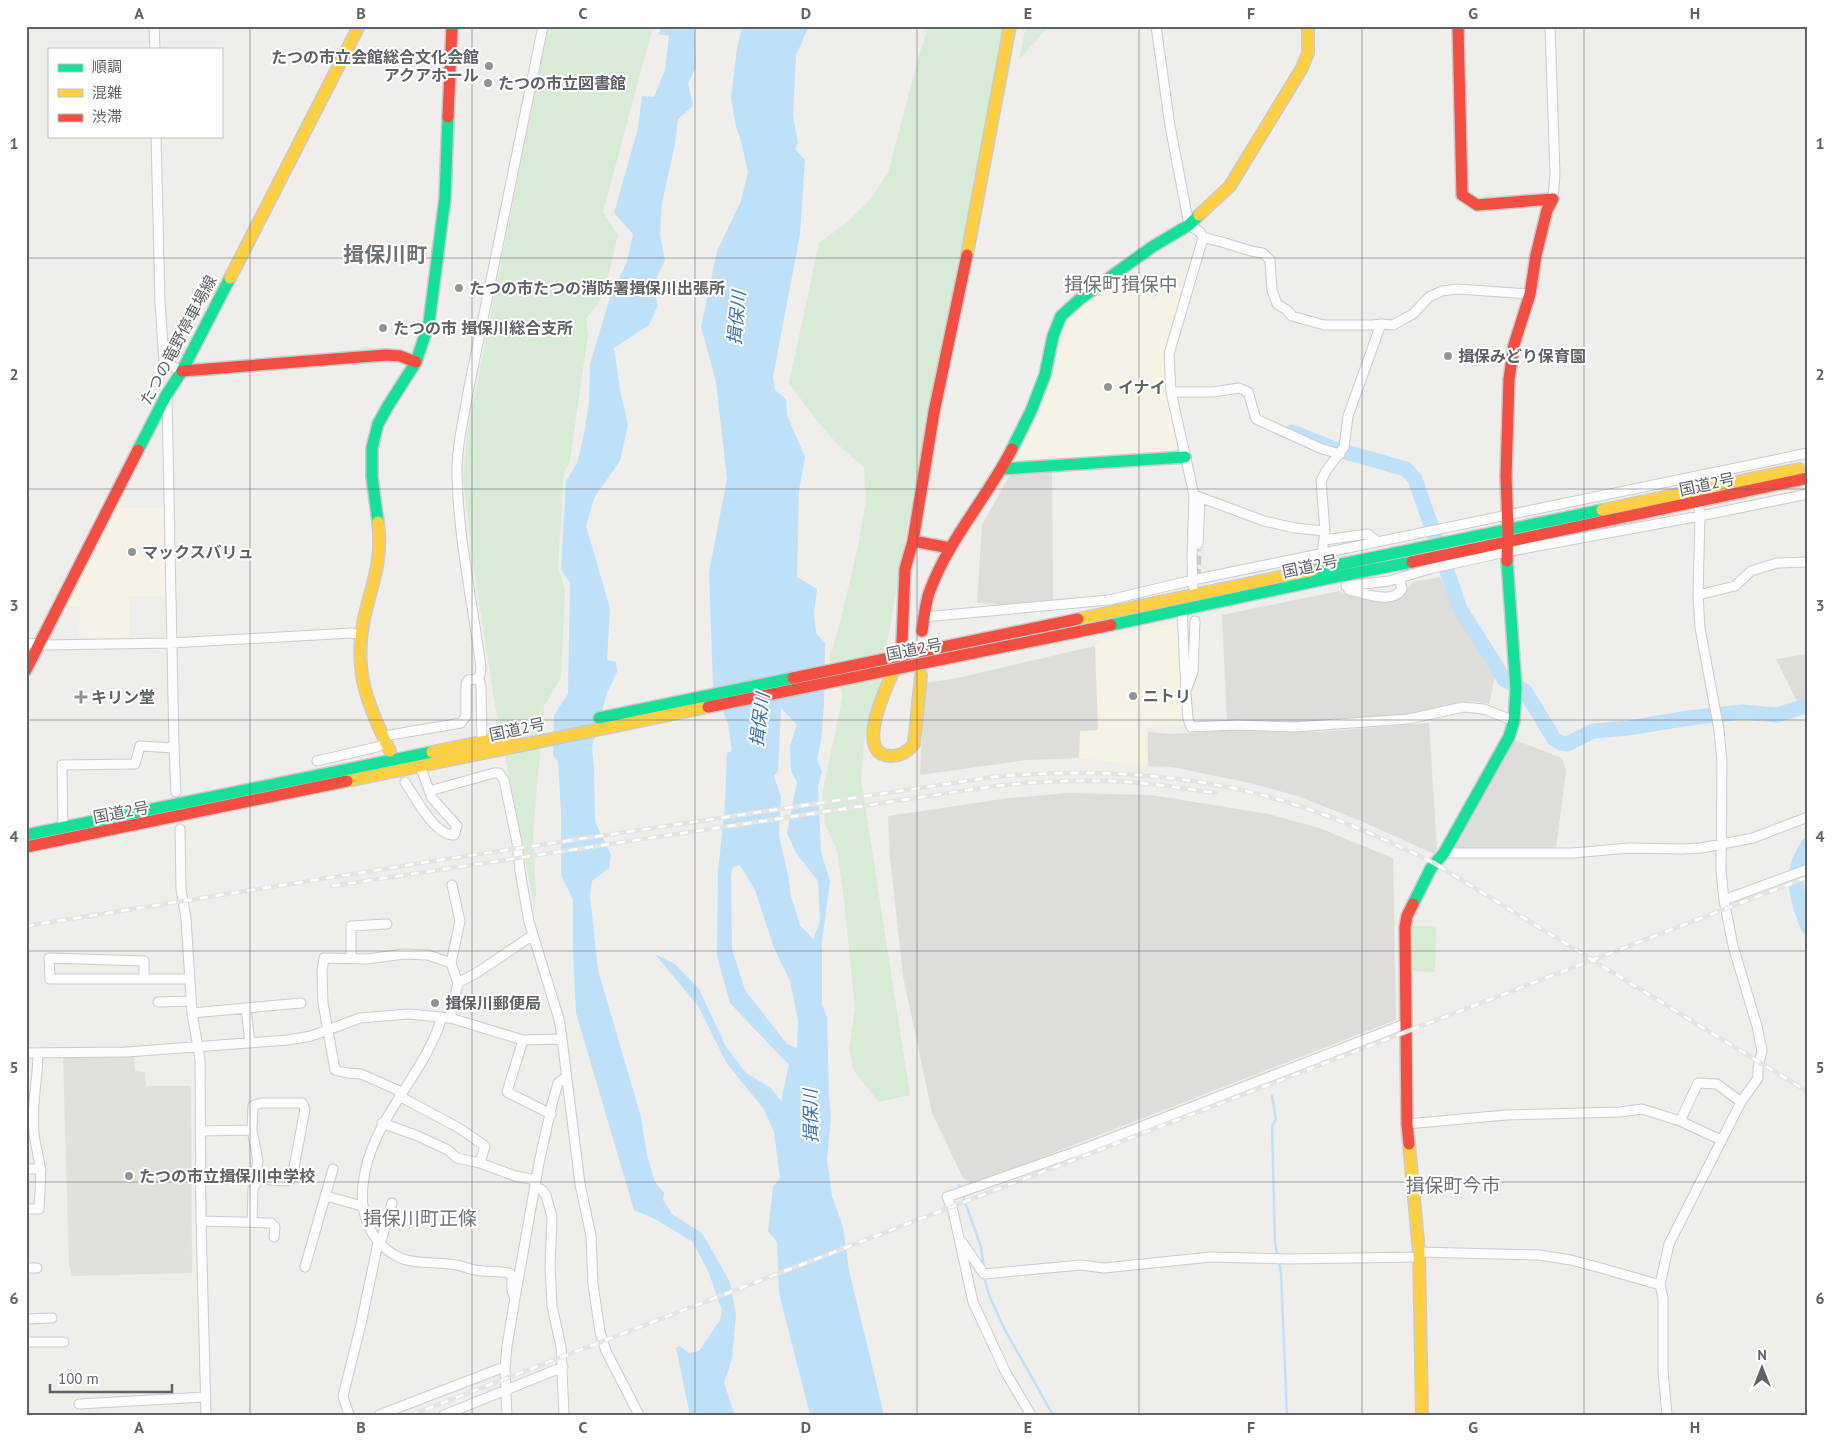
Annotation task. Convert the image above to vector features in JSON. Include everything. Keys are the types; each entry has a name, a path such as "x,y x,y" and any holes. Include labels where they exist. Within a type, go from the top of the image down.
{"main road":[{"name":"たつの竜野停車場線","path":"26,670 167,394 182,371 359,26"},
{"path":"387,744 362,688 359,668 361,635 375,580 380,550 380,530 372,464 374,435 388,406 416,362 425,342 429,323 445,198 452,26"},
{"path":"903,656 905,568 913,542 934,412 966,261 1010,26"},
{"path":"922,631 929,594 950,548 1002,469 1031,411 1045,375 1053,336 1061,316 1080,299 1152,248 1189,225 1230,186 1302,68 1308,53 1308,26"},
{"path":"1458,26 1462,195 1477,205 1553,199"},
{"path":"1422,1415 1420,1254 1406,1124 1405,927 1407,916 1431,868 1444,853 1509,737 1514,721 1516,688 1507,541 1508,379 1514,345 1530,294 1538,246 1547,210 1553,199"},
{"path":"182,371 386,355 400,356 416,362"},
{"path":"1002,469 1185,457"},
{"name":"国道2号","path":"26,835 482,740 501,743 880,672 1433,563 1452,559 1507,541 1808,467"},
{"name":"国道2号","path":"26,847 420,766 501,743 880,660 1324,567 1448,542 1507,541 1808,478"},
{"path":"913,542 950,548"},
{"path":"894,669 874,725 873,739 882,754 890,756 901,755 911,749 914,744 921,675"}],"street":[{"path":"154,26 155,48"},
{"path":"477,680 481,668 461,534 457,476 462,426 543,26"},
{"path":"1156,26 1170,126 1189,225 1200,232 1203,238 1169,354 1171,392 1185,457 1197,497 1197,550"},
{"path":"1550,26 1555,174 1553,199"},
{"path":"156,138 160,302 164,362 182,371"},
{"path":"1203,238 1218,240 1247,251 1263,253 1270,260 1272,290 1277,304 1287,310 1292,316 1324,325 1393,325 1414,314 1429,297 1442,291 1457,289 1530,294"},
{"path":"1324,567 1322,554 1325,536 1322,481 1326,471 1344,447 1348,416 1381,324"},
{"path":"1171,392 1213,392 1239,388 1248,392 1256,419 1322,449 1340,454"},
{"path":"167,394 176,792"},
{"path":"924,617 1108,600 1193,580 1808,453"},
{"path":"1507,541 1700,516 1808,494"},
{"path":"1197,497 1264,521 1325,536 1368,534 1375,540"},
{"path":"1194,595 1192,559 1197,497"},
{"path":"1667,1415 1663,1371 1663,1298 1660,1286 1668,1244 1721,1140 1758,1078 1758,1067 1762,1052 1724,900 1721,871 1722,762 1719,730 1700,628 1698,595 1700,516 1698,502"},
{"path":"1698,595 1735,586 1751,571 1777,563 1808,562"},
{"path":"1343,581 1348,590 1384,597 1400,593 1402,589 1400,580"},
{"path":"1182,611 1186,693 1188,718 1191,727 1238,725 1294,727 1408,719 1463,707 1484,709 1514,721"},
{"path":"1186,693 1193,672 1195,621"},
{"path":"26,643 172,643 352,633 361,635"},
{"path":"317,761 387,744 390,735 461,723 466,716 466,684 468,680 477,680"},
{"path":"477,680 481,686 482,740"},
{"path":"64,828 62,765 135,764 140,746 174,748"},
{"path":"405,782 424,812 444,833 454,834 456,826 432,798 420,766"},
{"path":"429,791 494,773 499,773 504,780 517,843 526,906 559,1018 580,1184 591,1236 593,1284 600,1332 606,1350 639,1415"},
{"path":"1444,853 1573,853 1628,848 1682,850 1722,845 1753,838 1808,817"},
{"path":"180,829 180,889 186,918 192,1013 198,1048 206,1415"},
{"path":"1724,900 1808,869"},
{"path":"452,885 460,921 451,963 458,983 446,1018 420,1064 382,1124 365,1170 362,1206 368,1226 379,1244 402,1258 413,1262 451,1264 476,1270 509,1273 512,1276 512,1292 515,1298"},
{"path":"351,958 351,926 387,924"},
{"path":"458,983 478,972 533,935"},
{"path":"451,963 428,955 404,954 367,959 324,958 322,971 323,1003 335,1070 361,1074 401,1094 459,1128 485,1146 480,1163"},
{"path":"144,979 144,961 49,958 50,979 144,979 190,979"},
{"path":"158,1002 191,1001"},
{"path":"192,1013 301,1004"},
{"path":"246,1008 250,1043"},
{"path":"26,1053 126,1052 288,1040 328,1030 368,1016 409,1014 446,1018 523,1040 562,1039"},
{"path":"1031,1415 1006,1373 973,1302 953,1211 947,1197 1089,1147 1405,1024"},
{"path":"523,1040 508,1092 551,1114"},
{"path":"26,1209 38,1209 41,1169 30,1133 30,1091 38,1076 38,1053"},
{"path":"507,1415 507,1346 515,1298 535,1185 558,1083 566,1076"},
{"path":"1680,1121 1698,1083 1716,1084 1742,1102"},
{"path":"261,1103 302,1103 305,1109 292,1178 286,1181 259,1179 255,1174 258,1160 252,1130 254,1106 261,1103"},
{"path":"1406,1124 1506,1115 1620,1112 1642,1109 1680,1121 1721,1140"},
{"path":"382,1124 418,1136 448,1150 457,1158 480,1163 515,1176 535,1185 546,1194 552,1217 550,1266 552,1306 562,1347 564,1415"},
{"path":"200,1131 252,1130"},
{"path":"26,1169 41,1169"},
{"path":"305,1267 333,1169"},
{"path":"252,1222 253,1189 259,1179"},
{"path":"326,1196 362,1206"},
{"path":"349,1415 343,1396 379,1244 392,1203"},
{"path":"201,1221 271,1223 275,1227 274,1237"},
{"path":"959,1238 984,1274 1081,1265 1104,1268 1211,1257 1288,1258 1420,1254 1539,1255 1571,1260 1660,1286"},
{"path":"26,1268 36,1268"},
{"path":"26,1319 52,1318"},
{"path":"26,1342 64,1342"},
{"path":"444,1415 461,1412 506,1389 563,1367"},
{"path":"379,1415 506,1369"},
{"path":"79,1404 205,1397"}],"shaded area":[{"path":"1128,275 1154,300 1169,283 1186,288 1165,356 1167,394 1177,445 1172,451 1020,464 1015,461 1043,407 1068,326 1079,311"},
{"path":"1052,472 1053,601 1001,605 977,603 982,525 1011,473"},
{"name":"マックスバリュ","path":"119,508 168,508 168,596 129,596 129,637 79,637 80,607 67,606"},
{"path":"1440,577 1475,645 1496,672 1489,704 1471,701 1405,716 1276,723 1227,722 1222,615 1339,591 1357,599 1396,601 1413,582"},
{"path":"1179,624 1186,725 1146,727 1147,765 1079,758 1080,731 1098,730 1095,646 1103,638"},
{"path":"1095,646 1098,730 1080,731 1079,758 1027,760 920,775 925,683 953,679"},
{"path":"1806,654 1808,657 1808,704 1799,705 1776,659"},
{"path":"1429,723 1437,849 1434,854 1361,821 1297,796 1250,783 1172,767 1148,766 1148,732 1172,734 1238,730 1319,732"},
{"path":"1515,740 1562,758 1566,771 1556,848 1457,851 1454,844"},
{"path":"1068,793 1151,795 1268,814 1319,828 1393,858 1396,1020 973,1184 963,1178 932,1113 903,976 890,857 888,816 1009,798"},
{"name":"たつの市立揖保川中学校","path":"134,1055 135,1071 145,1072 146,1086 191,1086 192,1273 72,1276 69,1265 63,1057"}],"green space":[{"path":"548,26 653,26 603,212 618,235 605,290 598,304 586,319 588,335 570,461 564,473 558,568 565,589 561,678 544,706 533,833 536,896 534,906 495,705 473,563 463,478 468,429"},
{"path":"929,26 1006,26 915,484 879,689 864,742 861,779 910,1095 879,1102 854,1071 849,1049 855,1008 844,900 837,850 825,825 822,795 843,694 829,659 857,551 866,501 864,466 832,438 789,383 819,243 844,225 870,200 888,173 919,55"},
{"path":"1026,26 1049,26 1019,60"},
{"path":"1412,926 1436,926 1435,972 1410,971"}],"water":[{"path":"661,26 695,26 696,67 688,83 693,106 678,119 675,144 662,203 660,236 665,260 653,285 658,305 649,325 614,348 620,390 628,425 620,461 594,498 586,526 610,608 607,660 616,662 617,672 607,693 592,746 595,822 611,855 609,868 592,881 590,896 598,970 641,1117 647,1156 655,1182 664,1193 663,1200 673,1215 702,1233 730,1282 736,1314 732,1359 724,1383 735,1415 690,1415 676,1348 680,1346 689,1353 699,1351 720,1320 722,1310 708,1271 693,1242 655,1219 634,1210 576,1013 573,900 561,875 561,812 558,761 553,755 554,715 568,694 570,582 561,570 566,481 577,463 584,434 589,403 590,364 611,294 627,262 633,234 614,213 638,128 642,96 654,97 665,70 669,36 659,34"},
{"name":"揖保川","path":"742,26 809,26 796,55 793,116 798,142 795,149 805,160 800,234 773,377 775,390 786,399 787,415 805,457 799,490 797,577 817,589 814,613 816,633 825,643 824,705 821,741 817,759 822,772 818,786 821,852 830,881 822,942 822,1004 827,1018 831,1117 827,1160 832,1196 843,1227 849,1270 884,1415 810,1415 779,1293 777,1242 768,1231 773,1187 780,1178 774,1132 764,1109 727,1064 698,1006 655,954 675,964 699,989 726,1047 746,1073 771,1088 781,1101 789,1064 730,1003 717,956 718,871 725,805 727,753 732,751 728,724 713,685 709,572 727,479 716,382 701,327 717,251 741,201 748,172 736,127 731,98 737,48","holes":["781,708 797,725 790,745 791,771 797,782 787,833 796,853 818,881 820,922 813,939 800,925 791,896 779,836 781,797 774,776 778,771","740,865 755,890 774,948 790,981 798,1020 797,1048 787,1044 745,990 732,949 731,875 733,867"]}],"waterway":[{"path":"1292,432 1335,449 1406,469 1415,479 1460,609 1505,680 1525,691 1554,739 1561,743 1567,744 1593,731 1742,712 1777,715 1805,706 1808,707"},
{"path":"1808,845 1798,866 1796,876 1798,896 1808,927"},
{"path":"1272,1096 1276,1119 1272,1126 1275,1244 1278,1256"},
{"path":"959,1185 981,1247 984,1269"},
{"path":"1279,1262 1287,1415"},
{"path":"984,1277 989,1295 1005,1330 1053,1415"}],"tunnel":[{"path":"1196,578 1197,550"}],"railway":[{"path":"26,926 453,858 993,777 1067,773 1142,775 1215,785 1287,802 1344,822 1416,854 1434,863 1808,1092"},
{"path":"332,886 995,786 1024,783 1110,781 1150,784 1216,793"},
{"path":"411,1415 1808,877"}],"traffic: fast":[{"path":"378,522 372,477 372,448 378,424 416,362 429,323 445,198 448,117"},
{"path":"1012,449 1031,411 1045,375 1053,336 1061,316 1080,299 1152,247 1189,225 1199,215"},
{"path":"138,450 167,394 182,371 230,278"},
{"path":"1002,469 1185,457"},
{"path":"1313,570 1602,510"},
{"path":"1413,904 1431,868 1444,853 1509,737 1514,721 1516,688 1507,561"},
{"path":"1111,625 1412,562"},
{"path":"599,718 793,678"},
{"path":"26,835 432,752"}],"traffic: slow":[{"path":"230,278 359,26"},
{"path":"967,255 1010,26"},
{"path":"1199,215 1230,186 1302,68 1308,53 1308,26"},
{"path":"1602,510 1799,469"},
{"path":"378,522 378,561 364,619 360,655 369,703 390,751"},
{"path":"1078,619 1313,570"},
{"path":"894,669 880,703 873,732 874,744 879,752 890,756 904,753 914,744 921,675"},
{"path":"347,781 708,707"},
{"path":"432,752 516,735"},
{"path":"1409,1144 1419,1252 1422,1415"}],"traffic: jam":[{"path":"448,117 452,26"},
{"path":"1458,26 1462,195 1477,205 1553,199"},
{"path":"1507,561 1506,476 1509,379 1514,345 1530,294 1536,255 1547,210 1553,199"},
{"path":"903,656 905,569 913,541 934,412 967,255"},
{"path":"182,371 386,355 400,356 416,362"},
{"path":"922,631 929,593 946,555 1012,449"},
{"path":"26,670 138,450"},
{"path":"1412,562 1808,478"},
{"path":"913,541 950,548"},
{"path":"793,678 1078,619"},
{"path":"708,707 1111,625"},
{"path":"26,847 347,781"},
{"path":"1409,1144 1407,1124 1405,927 1407,916 1413,904"}],"place":[{"name":"たつの市立会館総合文化会館 アクアホール","path":"489,66"},
{"name":"たつの市立図書館","path":"488,83"},
{"name":"たつの市たつの消防署揖保川出張所","path":"459,288"},
{"name":"たつの市 揖保川総合支所","path":"383,328"},
{"name":"揖保みどり保育園","path":"1448,356"},
{"name":"イナイ","path":"1108,387"},
{"name":"マックスバリュ","path":"132,552"},
{"name":"ニトリ","path":"1133,696"},
{"name":"キリン堂","path":"81,697"},
{"name":"揖保川郵便局","path":"435,1003"},
{"name":"たつの市立揖保川中学校","path":"129,1176"}],"district":[{"name":"揖保川町","path":"385,255"},
{"name":"揖保町揖保中","path":"1121,284"},
{"name":"揖保町今市","path":"1453,1185"},
{"name":"揖保川町正條","path":"420,1218"}]}
